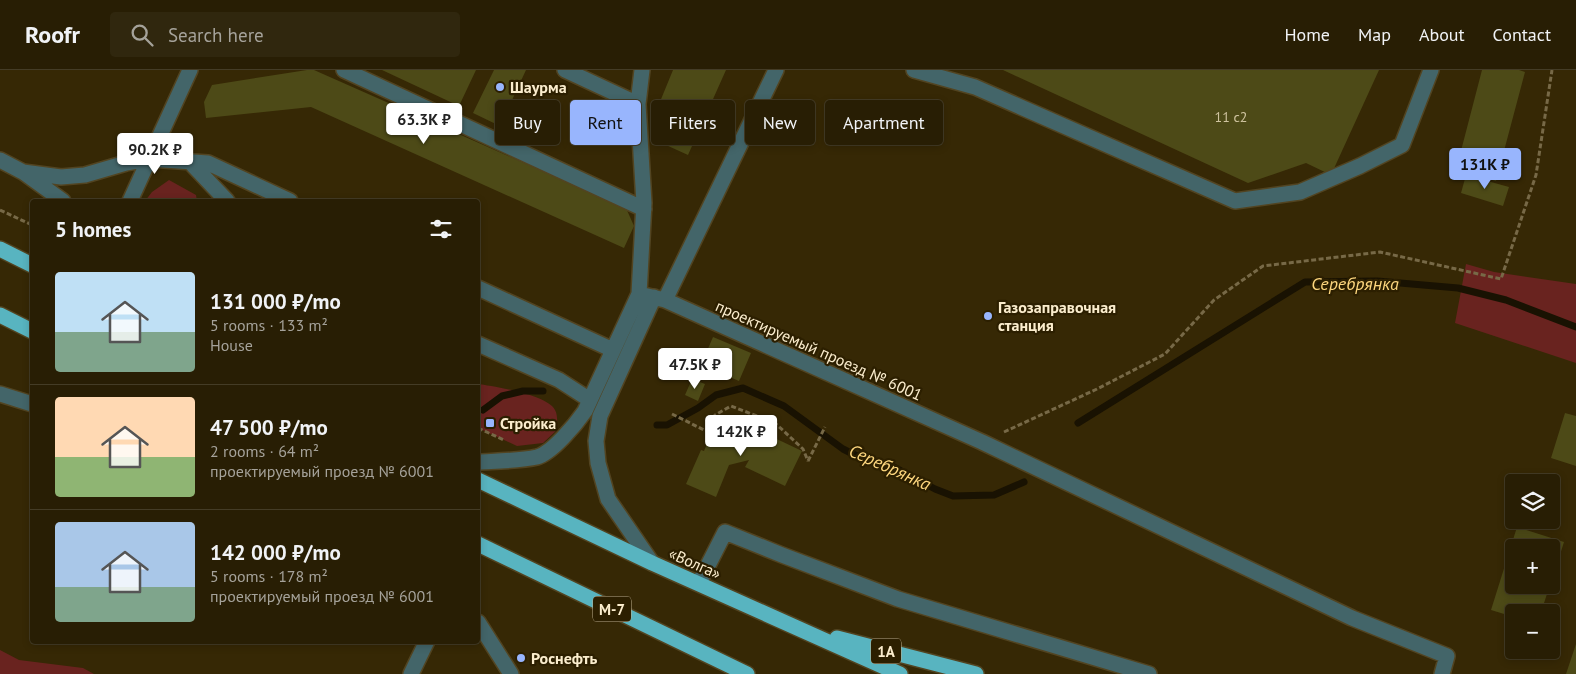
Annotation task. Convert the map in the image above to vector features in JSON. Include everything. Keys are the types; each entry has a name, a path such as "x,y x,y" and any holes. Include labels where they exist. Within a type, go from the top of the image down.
{"highway":[{"path":"0,249 30,264"},
{"path":"0,315 30,330"},
{"name":"«Волга»","path":"480,481 652,563 900,674"},
{"name":"М-7","path":"480,545 747,674"},
{"name":"1A","path":"797,627 976,674"}],"street":[{"path":"131,199 190,70"},
{"path":"344,70 644,210"},
{"path":"565,70 629,100"},
{"path":"638,100 642,70"},
{"path":"652,563 608,499 598,463 596,441 600,416 776,70"},
{"path":"914,70 974,87 1234,200 1300,192 1402,145 1431,70"},
{"path":"480,462 538,456 557,443 586,411 639,294 644,210 640,145"},
{"path":"23,172 62,177 85,175 126,163 149,159 190,162 208,164 286,199"},
{"path":"0,160 23,172 61,199"},
{"path":"190,162 225,199"},
{"path":"480,289 614,350"},
{"name":"проектируемый проезд № 6001","path":"639,294 660,299 982,442 1352,618 1448,656 1442,674"},
{"path":"480,345 559,380 590,400"},
{"path":"0,394 30,403"},
{"path":"698,583 725,532 898,598 1149,674"},
{"path":"480,625 512,673"},
{"path":"411,674 424,644"}],"path":[{"path":"982,442 1097,389 1165,354 1214,300 1263,266 1380,252 1501,279 1536,175 1552,70"},
{"path":"0,210 30,224"},
{"path":"672,414 706,431 715,415 731,406 775,423 803,449 808,461 825,428"}],"shaded area":[{"path":"169,180 196,195 197,199 147,199 152,192"},
{"path":"1466,264 1494,272 1576,284 1576,363 1455,323"},
{"path":"480,384 532,396 542,400 555,410 557,430 543,443 517,446 480,429"},
{"path":"0,650 19,660 83,668 94,674 0,674"}],"building":[{"path":"314,70 626,208 634,226 624,248 311,107 206,118 204,102 212,85"},
{"path":"382,70 476,70 459,106"},
{"path":"494,70 526,70 512,100 495,100 495,124 473,113"},
{"path":"673,70 726,70 713,100 661,100"},
{"path":"1003,70 1379,70 1331,175 1306,163 1248,183"},
{"path":"1482,70 1519,70 1525,72 1496,181 1456,170"},
{"path":"666,145 692,145 688,155"},
{"path":"1466,175 1509,187 1503,206 1461,193"},
{"path":"713,337 751,353 739,381 701,365"},
{"path":"692,379 705,384 698,401 685,395"},
{"path":"1565,413 1576,416 1576,466 1551,458"},
{"path":"727,420 741,422 751,431 758,442 762,432 802,451 785,486 745,467 749,460 729,465 716,497 686,484 701,450 704,451 712,432"},
{"path":"1516,529 1523,529 1555,539 1513,539"},
{"path":"1560,541 1564,542 1560,555"},
{"path":"1505,565 1505,594 1547,594 1544,604 1505,604 1505,614 1491,610"},
{"path":"1576,644 1576,674 1566,674"}],"waterway":[{"name":"Серебрянка","path":"1078,423 1305,282 1377,281 1458,288 1506,300 1576,327"},
{"name":"Серебрянка","path":"657,425 667,425 698,408 716,395 743,388 784,406 843,449 857,456 892,466 935,489 953,496 994,495 1024,482"},
{"name":"Серебрянка","path":"483,410 502,396 523,391 543,391"}],"place":[{"name":"Шаурма","path":"500,87"},
{"name":"Газозаправочная станция","path":"988,316"},
{"name":"Стройка","path":"490,423"},
{"name":"Роснефть","path":"521,658"}]}
